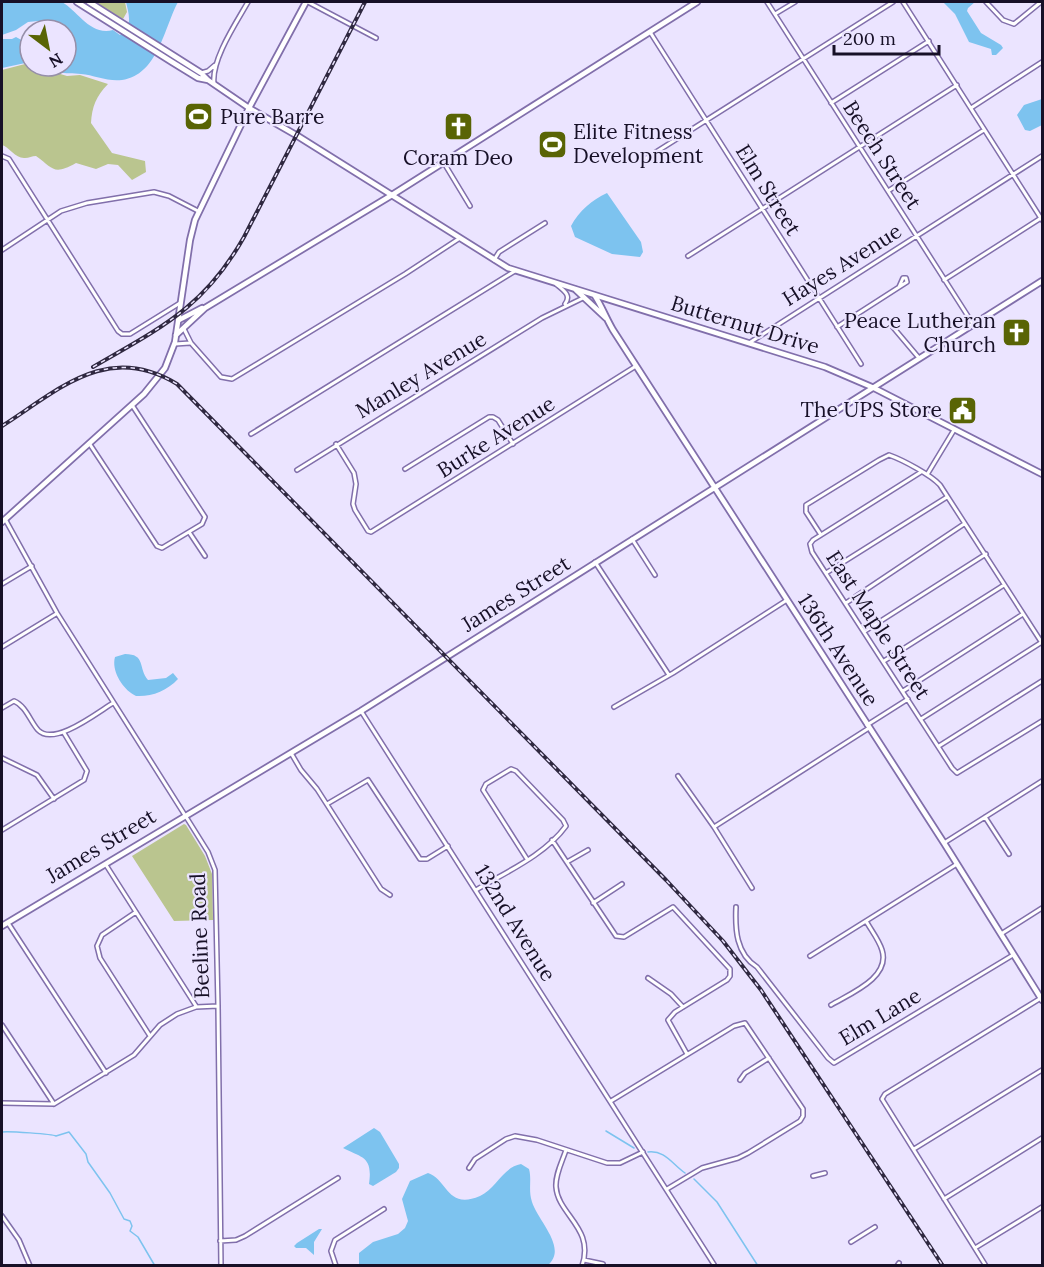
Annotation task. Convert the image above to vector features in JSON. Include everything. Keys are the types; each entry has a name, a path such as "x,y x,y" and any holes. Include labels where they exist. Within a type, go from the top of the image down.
{"street":[{"path":"77,2 90,5 175,56 208,80"},
{"path":"201,73 208,71 216,63 248,2"},
{"path":"3,521 132,405 161,374 177,333 190,240 198,211 236,139 249,108 307,2 376,38"},
{"path":"177,333 205,308 444,163 697,2"},
{"name":"Beech Street","path":"767,2 973,324"},
{"path":"775,14 795,2"},
{"path":"645,159 892,2"},
{"path":"903,2 1042,219 944,280"},
{"path":"986,2 1003,20 1014,24 1041,2"},
{"path":"90,5 172,62 198,78 208,80"},
{"name":"Elm Street","path":"650,32 861,364"},
{"path":"831,103 929,41"},
{"path":"971,108 1042,62"},
{"path":"214,84 216,63"},
{"name":"Butternut Drive","path":"208,80 249,108 515,271 825,367 874,388 1042,474"},
{"path":"688,256 957,85"},
{"path":"888,191 984,130"},
{"path":"2,156 9,159 118,331 122,334 135,332 181,303"},
{"name":"Hayes Avenue","path":"749,343 1042,156"},
{"path":"444,163 470,206"},
{"path":"2,250 61,211 75,206 146,192 164,194 198,211"},
{"path":"494,260 500,252 545,223"},
{"path":"183,327 191,343 221,377 232,379 460,238"},
{"path":"251,434 515,271"},
{"name":"James Street","path":"2,926 361,711 1042,281"},
{"path":"556,284 568,297 562,308"},
{"path":"837,327 899,287"},
{"name":"136th Avenue","path":"576,290 606,318 1042,999"},
{"name":"136th Avenue","path":"595,296 606,312 606,318"},
{"name":"Manley Avenue","path":"297,470 336,444 562,308 584,298"},
{"path":"179,320 195,310 205,308"},
{"path":"892,326 920,358"},
{"path":"174,344 191,343"},
{"name":"Burke Avenue","path":"336,444 354,473 356,484 353,504 355,510 368,531 371,532 636,366"},
{"path":"89,443 157,546 162,548 205,521 205,517 132,405"},
{"path":"405,469 489,417 498,420 513,444"},
{"path":"928,473 954,430"},
{"name":"East Maple Street","path":"921,472 889,455 816,498 806,505 805,509 821,535 813,540 810,548 957,773 1042,721"},
{"path":"821,535 921,472 928,473 940,485 1042,642 921,719"},
{"path":"826,573 947,497"},
{"name":"Beeline Road","path":"3,521 32,566 57,614 208,852 215,870 219,1006 220,1266"},
{"path":"846,603 964,524"},
{"path":"189,532 205,556"},
{"path":"632,539 655,575"},
{"path":"865,631 986,554"},
{"path":"595,562 669,675"},
{"path":"2,584 32,566"},
{"path":"884,661 1005,584"},
{"path":"614,707 787,600"},
{"path":"2,647 57,614"},
{"path":"903,691 1023,614"},
{"path":"939,746 1042,681"},
{"path":"714,827 908,699"},
{"path":"2,708 17,702 42,733 54,735 64,733 113,702"},
{"name":"132nd Avenue","path":"361,711 715,1266"},
{"path":"2,830 80,784 87,776 87,771 64,733"},
{"path":"291,753 327,804 381,889 390,895"},
{"path":"2,758 37,775 54,799"},
{"path":"476,890 527,859 564,830 566,824 516,771 508,770 483,787 485,794 527,859"},
{"path":"678,776 714,827 752,888"},
{"path":"327,804 368,780 420,859 427,859 448,846"},
{"path":"944,843 1042,781"},
{"path":"985,817 1009,854"},
{"path":"552,840 612,933 618,937 624,937 673,907 730,969 731,974 728,980 670,1016 668,1020 687,1054"},
{"path":"567,862 588,850"},
{"path":"105,863 196,1007"},
{"path":"810,956 957,864"},
{"path":"593,903 622,884"},
{"name":"Elm Lane","path":"736,907 736,939 746,958 757,967 834,1063 1014,955"},
{"path":"1001,934 1042,908"},
{"path":"136,912 102,935 96,946 100,958 150,1036"},
{"path":"831,1005 871,980 881,968 884,957 882,948 866,921"},
{"path":"7,922 106,1072"},
{"path":"648,978 671,994 683,1007"},
{"path":"986,1266 882,1097 1042,999"},
{"path":"2,1103 54,1104 134,1055 169,1018 196,1007 219,1006"},
{"path":"610,1101 738,1024 747,1025 803,1109 804,1116 797,1124 748,1153 702,1168 667,1189"},
{"path":"2,1025 54,1104"},
{"path":"740,1080 745,1073 769,1058"},
{"path":"913,1150 1042,1070"},
{"path":"469,1168 475,1159 506,1139 515,1136 537,1140 607,1163 620,1163 643,1152"},
{"path":"944,1199 1042,1138"},
{"path":"566,1150 559,1169 556,1187 582,1236 584,1260 582,1266"},
{"path":"813,1176 825,1173"},
{"path":"220,1241 236,1240 245,1236 338,1178"},
{"path":"975,1248 1042,1206"},
{"path":"336,1266 331,1251 335,1240 384,1209"},
{"path":"2,1216 19,1240 30,1266"},
{"path":"851,1242 875,1227"},
{"path":"584,1260 603,1264"}],"green space":[{"path":"94,2 125,2 127,12 123,19"},
{"path":"18,66 18,78 78,78 80,75 108,84 95,102 91,123 112,153 145,161 146,172 132,180 118,165 108,164 96,169 76,163 58,170 36,156 19,157 2,145 2,70"},
{"path":"184,824 205,856 212,874 213,920 174,921 132,856"}],"water":[{"path":"2,2 62,2 91,26 105,31 113,30 120,35 128,24 126,2 178,2 152,60 134,76 122,80 78,74 78,18 18,18 18,29 2,35"},
{"path":"943,2 975,2 967,11 981,33 1003,48 996,55 992,55 991,49 969,42 955,14"},
{"path":"18,38 18,65 2,68 2,39"},
{"path":"1042,99 1042,125 1030,131 1025,130 1017,115 1024,105"},
{"path":"607,193 641,242 643,252 640,257 612,254 575,237 571,226 578,216 591,203"},
{"path":"125,654 136,656 139,659 148,680 166,678 173,673 178,679 169,687 158,692 136,696 123,685 116,674 115,657"},
{"path":"374,1128 380,1132 399,1164 399,1168 373,1186 369,1184 369,1168 365,1159 343,1148"},
{"path":"521,1164 529,1169 532,1202 553,1243 555,1251 548,1265 359,1265 359,1253 373,1242 398,1234 405,1228 408,1221 402,1199 410,1181 428,1173 435,1177 454,1197 469,1199 486,1193 509,1169"},
{"path":"322,1229 314,1242 314,1255 306,1248 294,1246 297,1243"}],"waterway":[{"path":"606,1131 634,1148"},
{"path":"2,1132 56,1136 69,1132 86,1154 88,1162 110,1193 124,1219 130,1221 132,1226 130,1231 138,1237 155,1266"},
{"path":"648,1152 664,1155 685,1173"},
{"path":"694,1179 717,1202 758,1266"}],"railway":[{"path":"93,367 179,314 213,282 229,261 244,237 365,2"},
{"path":"2,426 64,385 85,375 106,369 128,368 152,372 177,384 666,880 723,941 761,990 943,1266"}],"place":[{"name":"Pure Barre","path":"199,117"},
{"name":"Coram Deo","path":"458,127"},
{"name":"Elite Fitness Development","path":"552,144"},
{"name":"Peace Lutheran Church","path":"1017,333"},
{"name":"The UPS Store","path":"963,410"}]}
